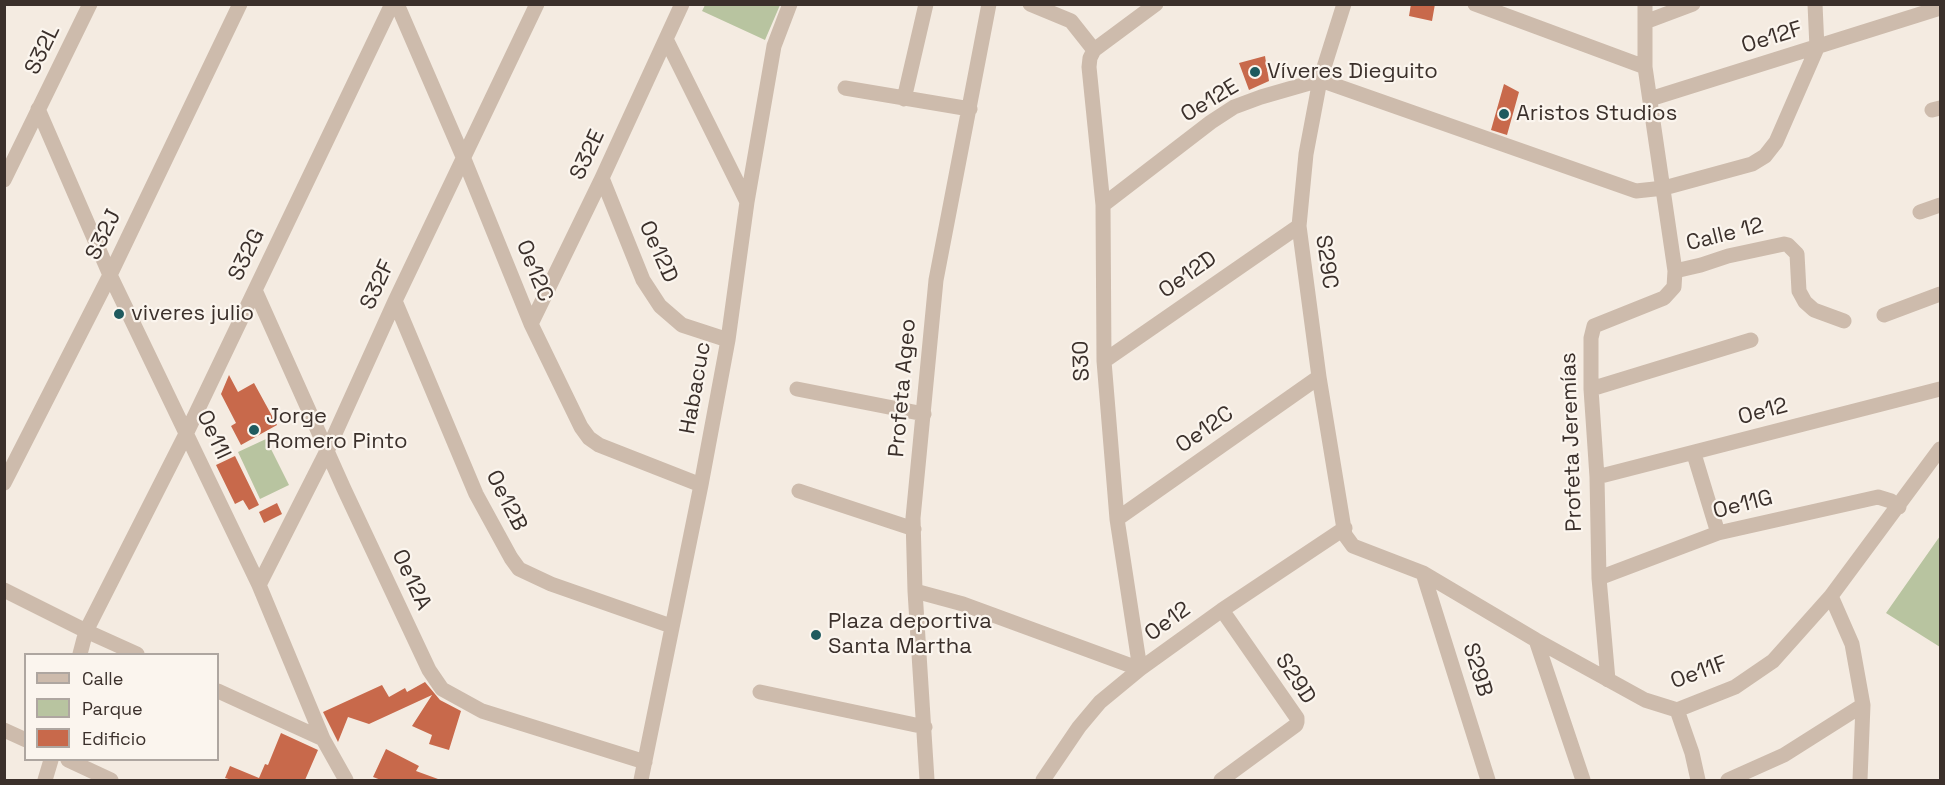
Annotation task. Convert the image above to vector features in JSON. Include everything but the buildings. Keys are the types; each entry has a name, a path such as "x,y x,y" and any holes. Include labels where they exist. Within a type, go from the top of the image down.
{"street":[{"name":"S32L","path":"4,180 90,4"},
{"name":"S32J","path":"4,483 110,275 240,4"},
{"name":"S32G","path":"80,653 86,631 187,432 392,4"},
{"name":"Oe12C","path":"397,4 464,159 531,324 573,413 589,438 599,445 701,485"},
{"name":"S32F","path":"259,585 328,449 395,301 537,4"},
{"name":"S32E","path":"531,324 602,178 682,4"},
{"name":"Habacuc","path":"641,780 728,340 747,202 774,46 790,4"},
{"path":"904,99 926,4"},
{"name":"Profeta Ageo","path":"927,780 915,591 913,518 936,280 989,4"},
{"path":"1030,4 1071,21 1094,50 1156,4"},
{"name":"S29C","path":"1344,4 1320,80 1306,154 1299,226 1319,377 1345,528"},
{"path":"1475,4 1645,67"},
{"name":"Profeta Jeremías","path":"1608,680 1599,578 1591,338 1594,326 1664,298 1674,287 1675,271 1645,67 1645,4"},
{"path":"1645,22 1693,4"},
{"path":"1320,80 1635,191 1664,188 1752,164 1765,156 1776,142 1817,48 1815,4"},
{"name":"Oe12F","path":"1650,99 1941,8"},
{"path":"666,39 747,202"},
{"name":"S30","path":"1094,50 1089,67 1103,205 1104,362 1117,519 1140,669"},
{"name":"Oe12E","path":"1103,205 1211,122 1234,108 1261,97 1320,80"},
{"path":"845,88 970,109"},
{"name":"Oe11l","path":"39,109 110,275 259,585 323,739 346,780"},
{"name":"Oe12D","path":"602,178 643,279 660,306 682,325 728,340"},
{"path":"1920,212 1941,205"},
{"name":"Oe12D","path":"1104,362 1299,226"},
{"name":"Calle 12","path":"1675,271 1739,254 1788,245 1797,254 1799,291 1805,302 1814,310 1844,321"},
{"name":"Oe12A","path":"255,290 344,489 429,670 442,689 482,711 645,762"},
{"path":"1884,315 1941,294"},
{"name":"Oe12B","path":"395,301 462,464 495,531 519,569 551,584 671,626"},
{"path":"1591,389 1751,339"},
{"name":"Oe12C","path":"1117,519 1319,377"},
{"path":"797,389 924,414"},
{"name":"Oe12","path":"1596,477 1694,454 1941,389"},
{"name":"Oe11F","path":"1345,528 1345,535 1353,546 1423,573 1536,640 1645,700 1677,710 1735,687 1773,661 1831,596 1941,449"},
{"path":"1694,454 1718,532"},
{"path":"799,491 914,529"},
{"name":"Oe11G","path":"1599,578 1718,532 1878,497 1891,501 1899,507"},
{"name":"Oe12","path":"1043,780 1094,708 1140,669 1222,610 1345,528"},
{"name":"S29B","path":"1423,573 1488,780"},
{"path":"4,590 136,653"},
{"path":"915,591 963,604 1140,669"},
{"path":"1831,596 1852,644 1863,705 1860,780"},
{"name":"S29D","path":"1221,780 1297,722 1297,718 1222,610"},
{"path":"1536,640 1582,780"},
{"path":"219,691 323,739"},
{"path":"760,692 925,727"},
{"path":"1728,780 1784,755 1863,705"},
{"path":"1677,710 1692,753 1698,780"},
{"path":"4,730 24,739"},
{"path":"45,780 50,761"},
{"path":"72,761 111,780"}],"green space":[{"path":"705,4 780,5 765,40 702,11"},
{"path":"266,439 289,485 260,499 238,452"},
{"path":"1940,536 1940,647 1886,613"}],"place":[{"name":"Víveres Dieguito","path":"1255,72"},
{"name":"Aristos Studios","path":"1504,114"},
{"name":"viveres julio","path":"119,314"},
{"name":"Jorge Romero Pinto","path":"254,430"},
{"name":"Plaza deportiva Santa Martha","path":"816,635"}]}
